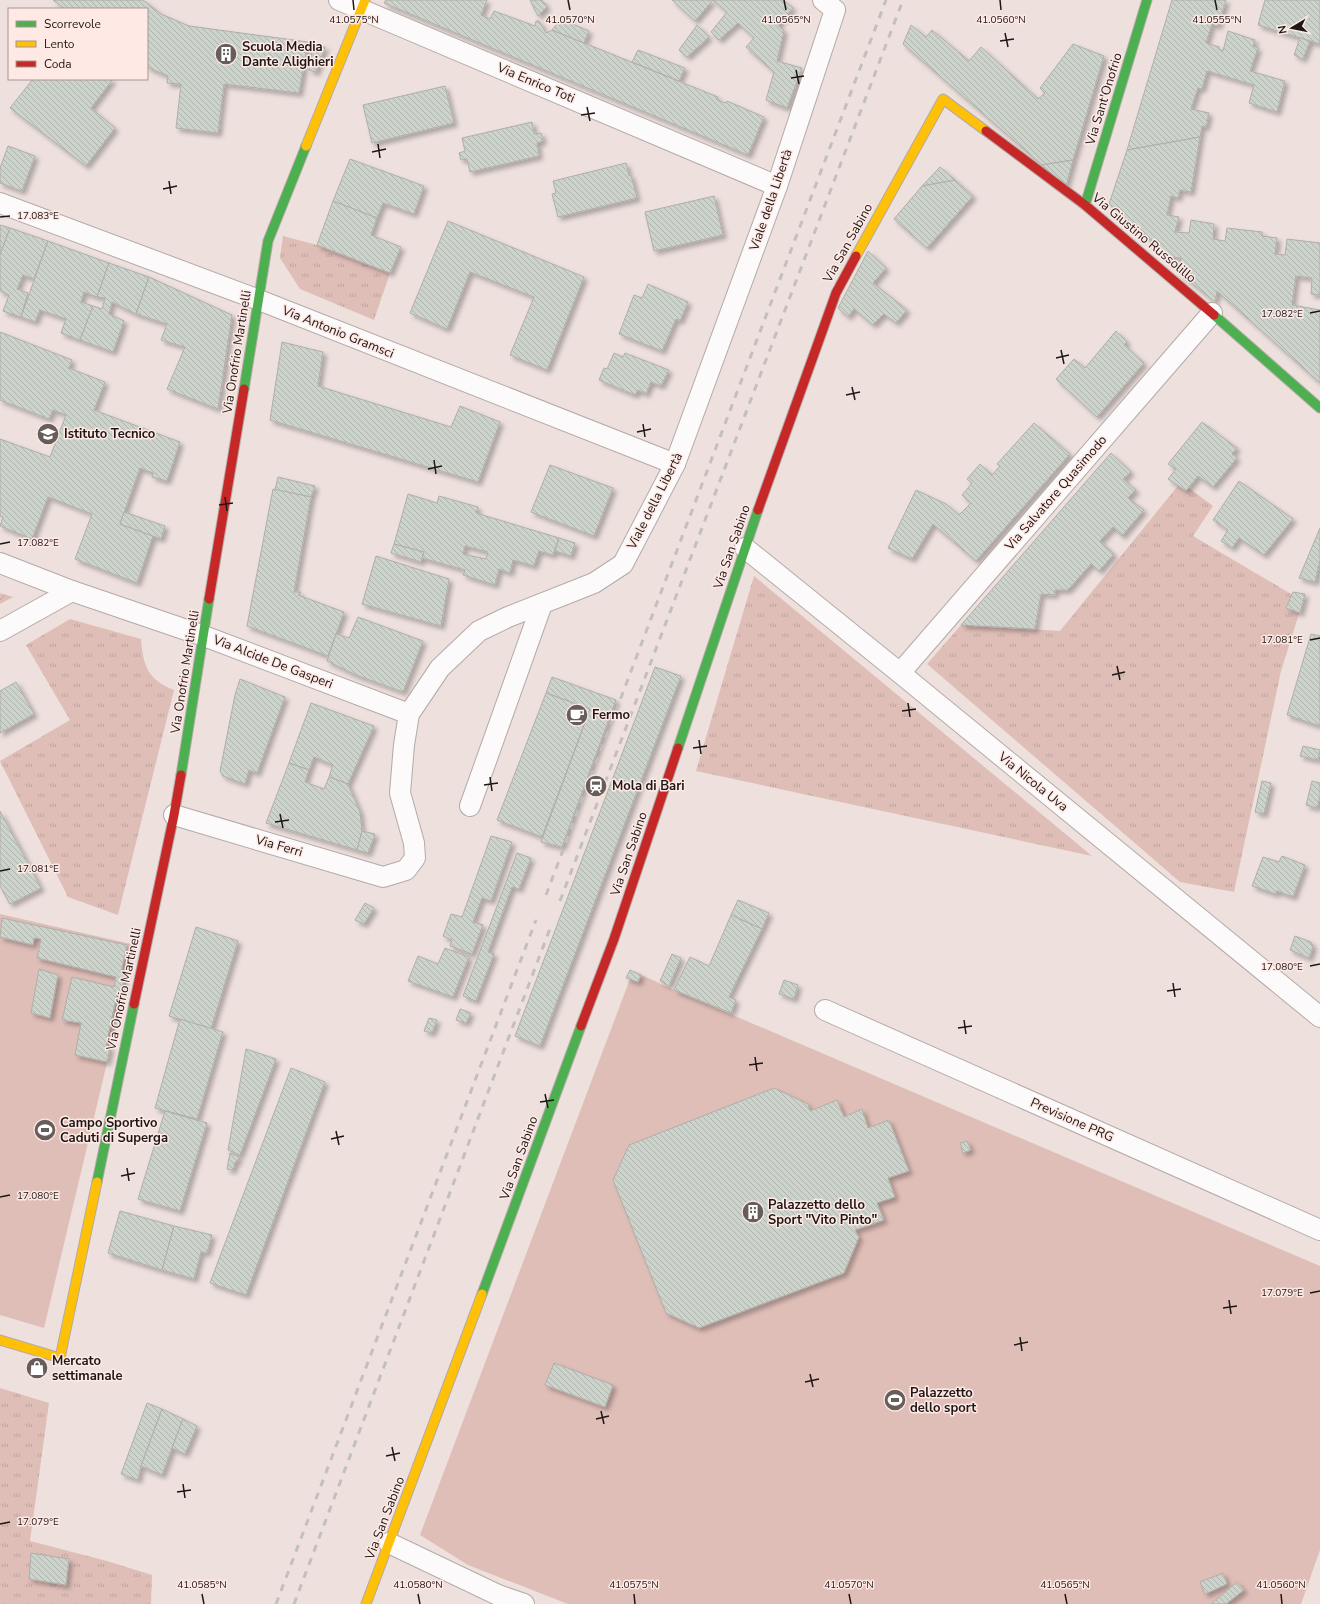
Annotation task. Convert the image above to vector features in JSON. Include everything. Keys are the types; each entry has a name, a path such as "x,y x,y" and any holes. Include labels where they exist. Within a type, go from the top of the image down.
{"street":[{"name":"Via Enrico Toti","path":"339,0 363,4 777,186"},
{"name":"Via Sant'Onofrio","path":"1085,205 1147,0"},
{"name":"Via Onofrio Martinelli","path":"0,1340 60,1358 174,815 268,241 363,4"},
{"name":"Viale della Libertà","path":"383,877 406,870 415,858 414,843 400,794 404,744 409,714 440,668 479,631 594,583 623,564 675,464 777,186 829,5"},
{"name":"Via Giustino Russolillo","path":"942,99 1085,205 1212,313 1320,408"},
{"name":"Via San Sabino","path":"366,1604 614,939 745,548 836,293 942,99"},
{"name":"Via Antonio Gramsci","path":"0,203 259,300 675,464"},
{"name":"Via Salvatore Quasimodo","path":"900,673 1212,313"},
{"name":"Via Nicola Uva","path":"745,548 1320,1017"},
{"name":"Via Alcide De Gasperi","path":"0,564 72,591 204,636 409,714"},
{"path":"0,631 72,591"},
{"path":"470,806 542,604"},
{"name":"Via Ferri","path":"174,815 383,877"},
{"name":"Previsione PRG","path":"825,1010 1320,1230"},
{"path":"389,1542 498,1595 524,1604"}],"green space":[{"path":"283,236 317,245 390,273 374,320 300,289 280,258"},
{"path":"1181,482 1213,506 1193,536 1303,601 1281,671 1234,892 1180,882 927,664 961,625 1060,631"},
{"path":"754,576 1092,856 696,771"},
{"path":"0,593 13,597 0,604"},
{"path":"70,619 141,639 143,657 148,671 158,682 174,690 118,915 68,897 0,761 70,720 26,645"},
{"name":"Campo Sportivo Caduti di Superga","path":"0,914 135,945 44,1328 0,1315"},
{"name":"Palazzetto dello sport","path":"633,971 674,990 1320,1266 1320,1550 1301,1604 568,1604 468,1565 420,1535"},
{"path":"0,1388 49,1403 30,1541 107,1561 152,1575 151,1604 0,1604"}],"building":[{"name":"Scuola Media Dante Alighieri","path":"53,0 143,0 161,14 189,26 308,42 299,93 224,84 218,133 176,128 181,84 167,83 168,76 148,67 148,8 64,8"},
{"path":"386,0 487,0 481,15 490,19 494,11 535,26 536,21 539,21 546,33 552,30 718,97 717,100 725,103 727,101 764,117 748,155 384,3"},
{"path":"530,0 542,0 547,7 538,16"},
{"path":"672,0 713,0 695,21"},
{"path":"713,0 783,0 793,8 778,25 784,31 777,61 802,68 787,108 766,100 774,72 746,47 754,38 738,23 719,40 711,32 727,12"},
{"path":"1172,0 1226,0 1218,26 1212,24 1206,43 1219,47 1218,49 1223,51 1228,31 1255,40 1253,46 1258,48 1250,71 1285,81 1277,112 1249,103 1254,85 1207,71 1202,89 1198,88 1191,109 1209,113 1206,127 1202,126 1200,137 1127,150"},
{"path":"1265,0 1320,0 1320,44 1258,25"},
{"path":"561,19 589,31 584,43 552,30"},
{"path":"697,25 709,37 687,57 679,50"},
{"path":"911,25 926,37 932,30 969,61 981,47 1038,99 1045,93 1040,88 1073,44 1104,56 1073,160 1042,165 903,44"},
{"path":"1300,38 1310,41 1303,59 1294,55"},
{"path":"313,44 325,47 316,72 309,70"},
{"path":"638,50 685,68 679,81 632,62"},
{"path":"32,80 112,80 91,108 115,128 86,166 10,108"},
{"path":"445,86 454,123 372,143 363,105"},
{"path":"532,122 534,134 541,133 543,141 537,143 539,156 470,172 467,159 461,160 459,153 465,151 462,138"},
{"path":"1200,137 1191,192 1180,190 1178,198 1171,196 1167,215 1179,217 1175,232 1189,233 1191,220 1214,224 1213,239 1225,241 1227,228 1262,232 1262,236 1277,238 1275,254 1285,255 1287,239 1320,243 1320,295 1311,294 1312,278 1296,276 1292,305 1320,310 1320,383 1217,291 1215,302 1179,273 1181,258 1170,257 1109,204 1127,150"},
{"path":"8,146 35,156 22,191 0,183 0,168"},
{"path":"350,159 424,186 414,214 383,203 377,218 333,201"},
{"path":"1073,160 1066,186 1042,165"},
{"path":"626,163 637,198 558,217 552,194 556,193 553,181"},
{"path":"940,167 955,180 922,186"},
{"path":"955,180 973,196 927,248 894,219 922,186"},
{"path":"714,196 723,235 654,251 645,212"},
{"path":"333,201 377,218 371,235 401,247 390,273 317,245"},
{"path":"448,221 584,277 547,370 510,355 534,297 470,272 447,329 410,313"},
{"path":"0,225 10,228 0,255"},
{"path":"10,228 48,241 34,279 23,275 17,289 28,293 21,317 3,311 9,295 0,291 0,255"},
{"path":"48,241 109,263 97,297 84,292 81,302 93,306 80,340 61,333 66,319 40,310 35,322 21,317"},
{"path":"868,251 886,268 873,283 907,310 896,323 884,314 873,325 854,309 848,317 838,308"},
{"path":"109,263 149,277 136,314 112,302 109,314 124,321 113,352 80,340 93,306 102,309 105,298 97,297"},
{"path":"149,277 232,315 218,409 167,389 185,347 161,340 167,324 136,314"},
{"path":"648,284 688,302 680,321 676,319 662,351 619,334 634,295 642,298"},
{"path":"1116,331 1127,342 1124,345 1144,363 1097,417 1056,379 1074,359 1085,368"},
{"path":"0,332 72,360 69,368 105,382 94,410 180,442 167,481 152,477 153,473 140,468 120,524 153,536 137,583 75,559 92,514 48,497 32,539 0,526 3,517 0,516 0,439 50,457 66,415 53,410 49,419 0,400"},
{"path":"282,342 323,352 318,386 451,427 460,406 500,422 478,482 270,420"},
{"path":"614,353 623,357 625,353 669,370 661,386 651,382 646,394 638,390 635,395 599,380 604,368 607,369"},
{"path":"1202,422 1237,448 1232,454 1237,458 1213,487 1198,476 1186,491 1168,479 1176,469 1168,464"},
{"path":"1034,423 1070,454 976,561 933,524 912,559 888,548 916,490 946,504 959,515 971,503 962,495 972,483 967,479 980,464 992,475 1000,466 997,464"},
{"path":"1111,453 1131,472 1123,479 1136,490 1128,498 1144,510 1122,536 1113,527 1100,541 1114,554 1099,571 1091,564 1068,590 1055,590 1055,595 1041,594 1035,629 961,625"},
{"path":"550,465 613,488 594,536 531,512"},
{"path":"278,477 315,486 311,497 275,490"},
{"path":"1239,481 1293,519 1264,555 1239,538 1232,548 1221,541 1228,530 1213,520"},
{"path":"273,489 311,497 294,592 301,592 298,595 344,612 328,656 247,626"},
{"path":"408,494 437,503 439,496 478,507 476,513 559,538 553,555 539,551 534,566 513,560 510,573 499,569 495,585 463,575 465,570 422,558 424,552 394,544","holes":["465,546 488,552 486,559 463,554"]},
{"path":"124,512 165,526 161,539 120,524"},
{"path":"1320,528 1320,560 1315,582 1299,578"},
{"path":"559,538 575,543 571,556 555,551"},
{"path":"394,544 424,552 421,562 391,553"},
{"path":"376,556 449,579 441,626 362,604"},
{"path":"1293,592 1305,594 1300,613 1286,608"},
{"path":"358,617 423,641 403,692 356,675 327,661 336,634 349,638"},
{"path":"1311,634 1320,636 1320,726 1287,715"},
{"path":"655,667 681,676 540,1046 515,1036"},
{"path":"552,677 616,700 562,847 541,842 590,709 546,693"},
{"path":"240,679 285,697 257,773 249,770 245,784 223,776 220,771 235,695"},
{"path":"16,682 34,714 0,733 0,691"},
{"path":"546,693 590,709 542,837 497,820"},
{"path":"311,703 374,726 348,784 329,777 333,765 314,757 309,770 289,763"},
{"path":"1303,746 1320,750 1318,760 1300,756"},
{"path":"289,763 309,770 305,782 324,789 329,777 348,784 360,812 362,831 357,850 266,823"},
{"path":"1262,781 1271,783 1264,814 1255,812"},
{"path":"1312,781 1320,783 1320,797 1317,808 1306,805"},
{"path":"0,811 41,888 10,904 0,886"},
{"path":"362,831 375,834 368,853 357,850"},
{"path":"491,836 512,842 491,901 482,898 473,922 483,925 472,954 450,946 452,940 443,936 451,914 462,917"},
{"path":"517,853 531,858 519,889 512,887 488,952 494,954 476,1001 463,996"},
{"path":"1282,856 1305,865 1293,897 1277,891 1276,894 1252,886 1263,857 1279,862"},
{"path":"738,900 769,913 762,929 731,915"},
{"path":"365,903 374,908 364,924 355,920"},
{"path":"731,915 762,929 729,997 736,1000 731,1013 674,990 690,957 709,966"},
{"path":"2,918 127,945 121,972 125,975 121,993 117,994 106,1045 110,1048 107,1062 75,1055 81,1023 62,1020 72,977 114,987 116,977 37,958 41,939 34,938 33,945 0,937"},
{"path":"196,927 238,941 211,1029 169,1016"},
{"path":"1295,936 1311,942 1313,947 1309,958 1290,950"},
{"path":"445,948 469,957 453,997 408,981 418,956 438,964"},
{"path":"672,954 681,958 669,986 660,981"},
{"path":"39,969 58,975 50,1018 31,1013"},
{"path":"630,970 641,975 638,982 626,978"},
{"path":"784,980 798,985 794,999 779,994"},
{"path":"460,1009 471,1013 466,1023 456,1020"},
{"path":"429,1018 437,1020 432,1033 424,1031"},
{"path":"180,1019 223,1032 197,1119 155,1108"},
{"path":"246,1049 276,1059 240,1155 228,1150"},
{"path":"291,1068 325,1082 246,1295 210,1283"},
{"name":"Palazzetto dello Sport \"Vito Pinto\"","path":"774,1088 808,1104 810,1111 837,1100 844,1117 862,1109 868,1128 889,1120 909,1171 888,1178 895,1197 877,1203 884,1220 855,1230 859,1237 844,1273 699,1328 666,1313 613,1180 629,1145"},
{"path":"165,1111 207,1123 180,1211 138,1199"},
{"path":"967,1141 971,1150 963,1153 960,1143"},
{"path":"230,1153 239,1157 237,1162 235,1162 233,1170 227,1169"},
{"path":"120,1211 174,1226 162,1270 108,1253"},
{"path":"174,1226 212,1235 207,1253 201,1252 194,1279 162,1270"},
{"path":"554,1363 613,1385 605,1407 545,1385"},
{"path":"147,1403 162,1409 141,1466 138,1480 121,1474"},
{"path":"162,1409 183,1419 162,1475 141,1466"},
{"path":"183,1419 197,1426 185,1454 172,1448"},
{"path":"31,1553 69,1559 66,1585 29,1579"},
{"path":"1223,1573 1227,1584 1205,1594 1200,1582"},
{"path":"1237,1582 1244,1590 1226,1604 1211,1604"}],"railway":[{"path":"546,895 886,0"},
{"path":"560,901 903,0"},
{"path":"276,1604 536,920"},
{"path":"294,1604 551,926"}],"traffic: fast":[{"path":"1085,205 1147,0"},
{"path":"244,389 268,241 306,146"},
{"path":"1214,315 1320,408"},
{"path":"678,748 758,510"},
{"path":"181,775 209,599"},
{"path":"97,1182 134,1004"},
{"path":"482,1294 581,1026"}],"traffic: slow":[{"path":"306,146 365,0"},
{"path":"856,256 943,99 986,131"},
{"path":"0,1340 60,1358 97,1182"},
{"path":"366,1604 482,1294"}],"traffic: jam":[{"path":"986,131 1085,205 1214,315"},
{"path":"758,510 836,293 856,256"},
{"path":"209,599 244,389"},
{"path":"581,1026 614,939 678,748"},
{"path":"134,1004 181,775"}],"place":[{"name":"Scuola Media Dante Alighieri","path":"226,54"},
{"name":"Istituto Tecnico","path":"48,434"},
{"name":"Fermo","path":"577,715"},
{"name":"Mola di Bari","path":"596,786"},
{"name":"Campo Sportivo Caduti di Superga","path":"45,1130"},
{"name":"Palazzetto dello Sport \"Vito Pinto\"","path":"753,1212"},
{"name":"Mercato settimanale","path":"37,1368"},
{"name":"Palazzetto dello sport","path":"895,1400"}]}
